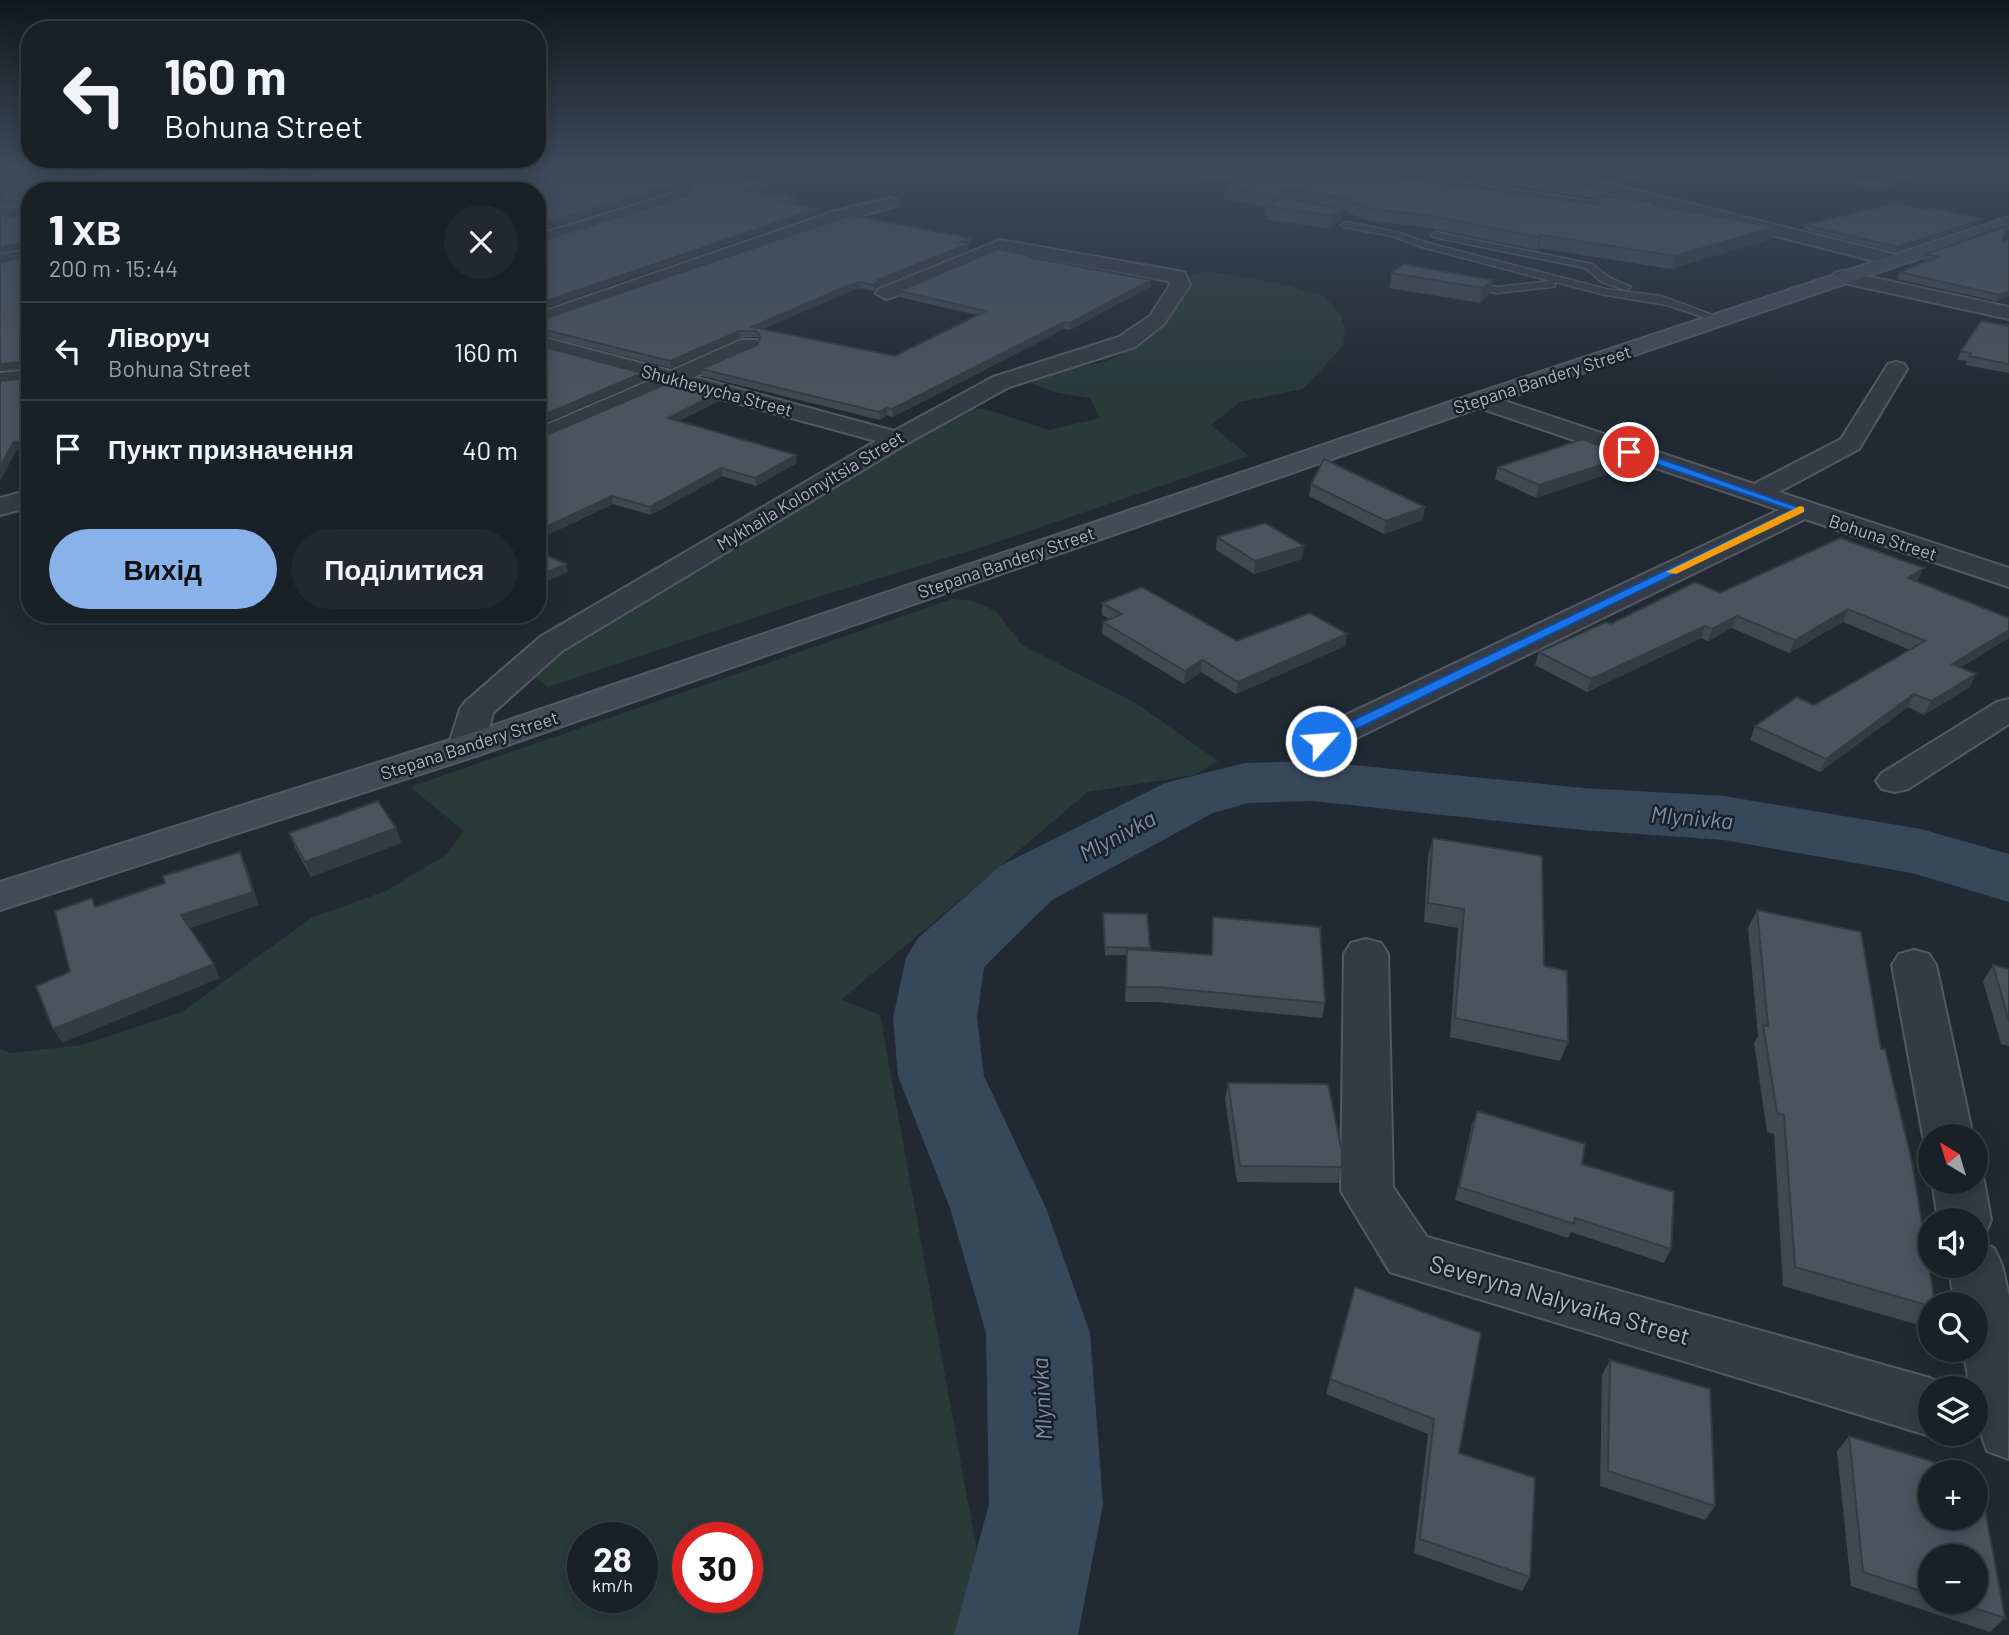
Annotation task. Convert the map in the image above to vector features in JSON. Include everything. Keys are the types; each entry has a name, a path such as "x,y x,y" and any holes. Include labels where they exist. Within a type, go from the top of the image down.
{"main road":[{"name":"Stepana Bandery Street","path":"0,896 466,747 1954,240"}],"street":[{"path":"546,318 768,240"},
{"path":"1813,240 1894,260"},
{"name":"Mykhaila Kolomyitsia Street","path":"466,747 477,709 551,644 897,439 1001,382 1127,342 1157,320 1180,285 1178,277 1000,245 886,293"},
{"path":"0,260 21,256"},
{"path":"1842,277 2009,313"},
{"name":"Shukhevycha Street","path":"546,344 897,439"},
{"path":"546,434 749,345"},
{"path":"1755,494 1850,444 1896,369"},
{"path":"0,380 21,378"},
{"name":"Bohuna Street","path":"1479,400 2009,578"},
{"path":"0,508 21,501"},
{"path":"1321,741 1801,510"},
{"path":"1895,781 2009,709"},
{"name":"Severyna Nalyvaika Street","path":"1366,954 1367,1191 1409,1255 1918,1403"},
{"path":"1914,965 1946,1124"},
{"path":"1978,1278 2009,1430 1988,1424"}],"lane":[{"path":"1414,240 1570,283 1668,302"},
{"path":"1460,240 1588,266 1606,279 1720,320"},
{"path":"1459,283 1497,290 1570,283"}],"shaded area":[{"path":"1207,271 1281,284 1324,296 1340,314 1345,329 1343,346 1303,389 1240,402 1211,425 1249,456 982,547 798,603 548,687 525,669 962,407 988,410 1049,430 1100,418 1090,398 1053,392 1032,383 1029,373 1088,365 1120,355 1151,329 1192,274"},
{"path":"952,599 972,601 996,611 1022,645 1137,704 1218,761 1194,775 1088,792 841,1000 880,1015 980,1569 963,1635 0,1635 0,1049 12,1053 82,1045 182,1012 311,918 386,891 447,854 464,831 410,787"}],"building":[{"path":"0,240 21,240 21,242 0,247"},
{"path":"546,240 725,240 546,301"},
{"path":"776,240 965,240 961,242 968,244 878,280 874,285 860,282 847,286 752,327 895,356 986,311 899,291 998,249 1151,280 1070,323 1064,322 892,409 879,412 701,369 757,345 761,337 756,331 739,331 670,361 546,330 546,318"},
{"path":"1576,240 1729,240 1675,256"},
{"path":"1869,240 1918,240 1897,247"},
{"path":"1966,240 2009,240 2009,291 1999,295 1900,272 1937,257 1926,254"},
{"path":"21,258 21,362 0,364 0,262"},
{"path":"1403,264 1492,280 1483,288 1392,273"},
{"path":"1981,321 2009,326 2009,364 1969,356 1971,353 1961,351"},
{"path":"546,347 642,373 546,414"},
{"path":"21,379 21,442 14,442 0,466 0,381"},
{"path":"673,381 718,393 668,418 796,455 755,478 721,468 650,507 612,496 546,527 546,435"},
{"path":"1583,439 1626,457 1539,485 1498,467"},
{"path":"1324,459 1425,507 1386,521 1311,484"},
{"path":"1265,523 1304,546 1255,561 1217,537"},
{"path":"1840,538 1924,568 1908,578 2009,618 2009,630 1952,664 1976,674 1931,701 1914,694 1826,759 1755,726 1797,697 1814,705 1925,641 1848,609 1795,640 1737,616 1712,629 1705,626 1591,679 1539,652 1606,622 1611,624 1695,582 1720,593"},
{"path":"546,555 566,564 546,573"},
{"path":"1142,587 1237,641 1310,613 1347,634 1238,682 1202,660 1185,671 1103,622 1122,614 1102,603"},
{"path":"378,801 396,828 305,862 289,833"},
{"path":"1433,838 1542,856 1544,966 1567,971 1568,1042 1455,1018 1464,909 1428,903"},
{"path":"240,852 253,892 181,915 214,964 53,1029 36,986 70,972 55,911 92,898 95,907 165,883 163,876"},
{"path":"1757,910 1861,932 1881,1049 1885,1049 1912,1162 1919,1208 1918,1278 1931,1278 1933,1292 1918,1292 1918,1303 1795,1267 1784,1115 1777,1113 1763,1025 1768,1026"},
{"path":"1103,913 1147,914 1150,948 1105,947"},
{"path":"1213,917 1320,927 1325,1003 1157,987 1126,987 1127,949 1212,955"},
{"path":"1993,965 2009,969 2009,1021"},
{"path":"1228,1083 1328,1084 1342,1151 1342,1167 1240,1166"},
{"path":"1477,1111 1585,1144 1582,1164 1674,1192 1671,1249 1575,1218 1574,1224 1459,1187"},
{"path":"1355,1287 1481,1333 1459,1453 1535,1478 1530,1577 1420,1539 1434,1419 1330,1379"},
{"path":"1610,1360 1710,1389 1715,1506 1608,1471"},
{"path":"1849,1436 1927,1460 1918,1460 1918,1530 1988,1530 1988,1525 2005,1618 1988,1612 1988,1544 1918,1544 1918,1590 1863,1572"}],"waterway":[{"name":"Mlynivka","path":"1016,1635 1046,1504 1038,1333 998,1208 941,1076 935,1018 946,958 1026,883 1189,798 1245,783 1313,781 1583,809 1724,818 1921,852 2009,878"}],"slow traffic":[{"path":"1672,572 1800,510"}],"route":[{"path":"1321,741 1801,510 1629,452"}]}
